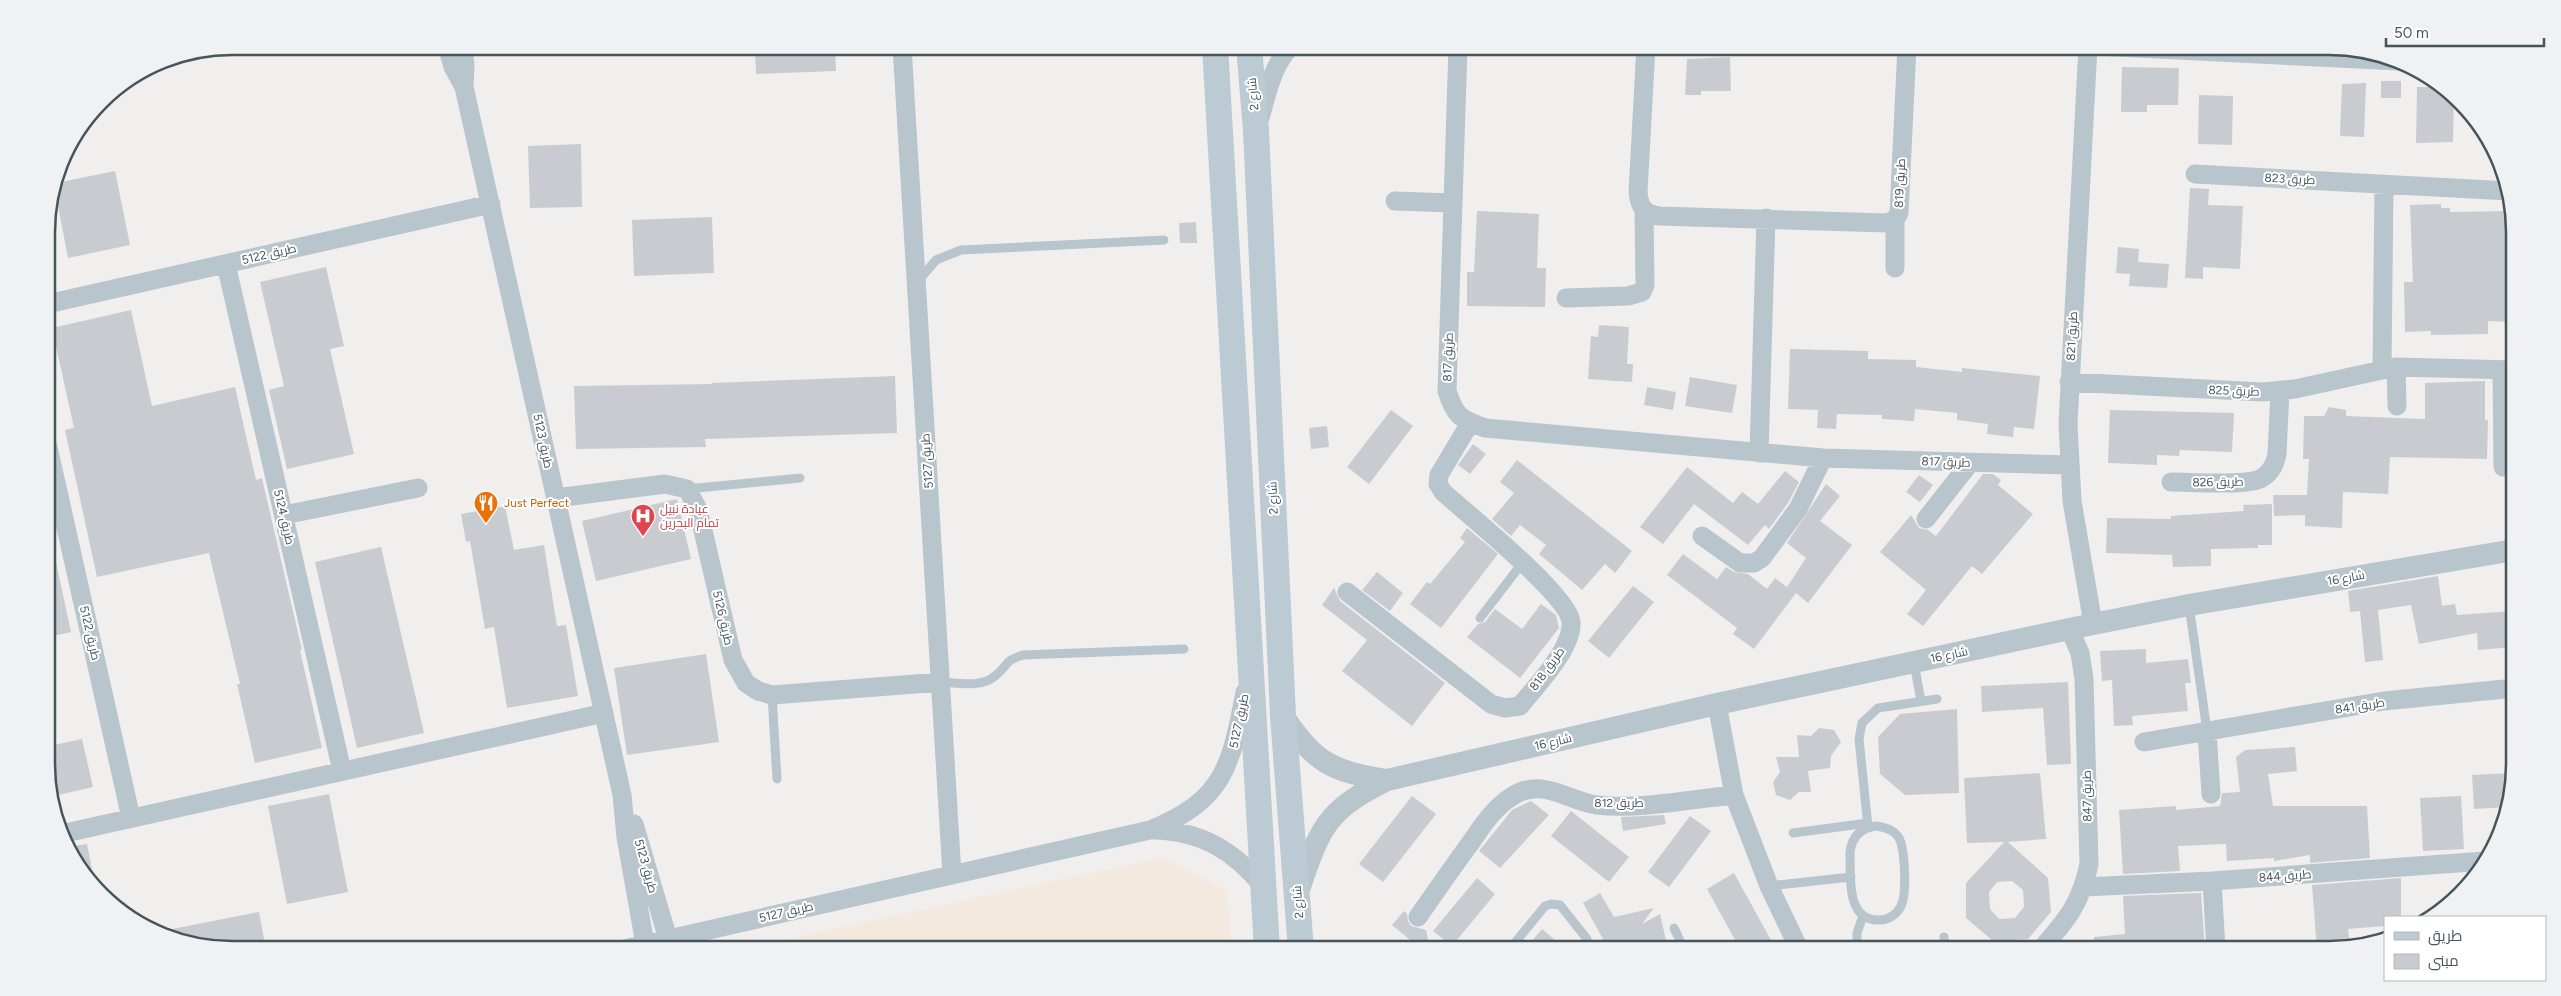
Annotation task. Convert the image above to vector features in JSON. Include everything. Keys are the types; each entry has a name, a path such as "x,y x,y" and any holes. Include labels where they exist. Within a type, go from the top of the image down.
{"main road":[{"path":"1216,55 1267,941"},
{"name":"شارع 2","path":"1250,55 1256,131 1283,716 1301,941"}],"street":[{"name":"طريق 5123","path":"449,55 464,87"},
{"name":"طريق 5123","path":"464,55 464,87 622,795 626,837 644,941"},
{"name":"طريق 5127","path":"903,55 952,875"},
{"path":"1256,131 1270,79 1284,55"},
{"name":"طريق 817","path":"1458,55 1447,391 1453,410 1470,423 1485,428 1823,458 2068,466"},
{"path":"1566,298 1628,296 1642,292 1646,278 1644,211 1638,202 1638,192 1646,55"},
{"name":"طريق 819","path":"1644,211 1659,216 1766,218 1887,224 1895,220 1899,213 1907,55"},
{"name":"طريق 821","path":"2087,55 2069,382 2068,466 2077,537 2093,624"},
{"name":"طريق 823","path":"2195,174 2501,191"},
{"path":"2384,184 2389,368 2397,406"},
{"path":"1395,201 1453,203"},
{"name":"طريق 5122","path":"55,302 491,204"},
{"path":"1759,453 1766,218"},
{"path":"1895,220 1895,268"},
{"name":"طريق 5124","path":"226,264 342,771"},
{"name":"طريق 825","path":"2069,382 2247,392 2280,391 2389,368 2506,370"},
{"name":"طريق 826","path":"2171,482 2246,482 2261,478 2267,474 2276,462 2280,391"},
{"name":"طريق 825","path":"2503,467 2506,409"},
{"name":"طريق 818","path":"1347,592 1491,704 1505,708 1520,706 1559,656 1568,640 1571,621 1563,604 1523,562 1443,492 1438,484 1439,475 1470,423"},
{"path":"1702,536 1740,563 1754,563 1762,558 1798,509 1823,458"},
{"path":"1926,519 1970,463"},
{"name":"طريق 5122","path":"55,478 131,818"},
{"path":"556,498 665,484 676,484 687,489"},
{"path":"284,515 418,488"},
{"name":"طريق 5126","path":"687,489 698,509 732,660 746,683 758,691 772,695 941,682"},
{"name":"شارع 16","path":"1298,892 1314,849 1332,818 1359,796 1387,780 1717,704 2093,624 2188,605 2506,551"},
{"name":"طريق 847","path":"2048,941 2070,916 2084,887 2089,864 2084,679 2080,653 2070,630"},
{"name":"طريق 5127","path":"659,941 1150,830 1172,822 1194,808 1212,791 1226,770 1235,746 1250,663"},
{"name":"طريق 841","path":"2144,742 2384,702 2506,689"},
{"path":"1717,704 1734,795 1769,886 1795,941"},
{"path":"68,832 604,713"},
{"name":"شارع 16","path":"1283,716 1302,742 1324,763 1350,774 1387,780"},
{"path":"2207,731 2211,794"},
{"name":"طريق 812","path":"1418,917 1493,812 1512,796 1538,788 1561,791 1576,800 1598,805 1626,806 1734,795"},
{"name":"طريق 5123","path":"622,795 637,834 668,939"},
{"name":"طريق 5127","path":"1150,830 1192,835 1214,843 1233,855 1250,870 1264,888"},
{"name":"طريق 844","path":"2084,887 2212,881 2476,862"},
{"path":"2212,881 2216,941"}],"lane":[{"path":"916,285 927,267 952,252 1164,240"},
{"path":"687,489 800,478"},
{"path":"1480,618 1523,562"},
{"path":"2188,605 2207,731"},
{"path":"941,682 981,684 997,675 1009,659 1023,655 1184,649"},
{"path":"1914,662 1921,701"},
{"path":"772,695 778,779"},
{"path":"1868,825 1859,739 1862,723 1878,708 1937,699"},
{"path":"1793,833 1868,825 1884,827 1898,836 1903,852 1904,894 1900,908 1890,918 1876,920 1863,916 1854,904 1851,877 1851,844 1868,825"},
{"path":"1769,886 1851,877"},
{"path":"1516,941 1545,906 1551,904 1560,905 1587,941"},
{"path":"1857,941 1857,933 1863,916"},
{"path":"1674,928 1680,941"},
{"path":"1944,936 1944,941"}],"sand":[{"path":"1164,857 1227,891 1231,941 777,941"}],"building":[{"path":"755,55 835,55 836,71 756,74"},
{"path":"1730,57 1731,91 1701,91 1701,95 1685,95 1687,59"},
{"path":"2122,67 2179,68 2178,105 2147,105 2147,112 2121,112"},
{"path":"2381,81 2401,81 2401,98 2381,98"},
{"path":"2366,83 2364,137 2340,136 2342,84"},
{"path":"2417,87 2430,87 2454,107 2453,142 2416,143"},
{"path":"2199,95 2233,96 2232,145 2198,144"},
{"path":"581,144 582,207 530,208 528,146"},
{"path":"115,171 130,245 68,258 58,203 62,182"},
{"path":"2190,188 2209,189 2208,205 2243,206 2240,269 2203,267 2203,279 2185,278"},
{"path":"2441,204 2441,208 2450,208 2450,212 2504,211 2506,322 2488,321 2488,334 2431,335 2431,331 2405,332 2404,282 2413,282 2410,205"},
{"path":"1477,211 1539,214 1537,268 1546,268 1545,307 1467,306 1467,272 1474,272"},
{"path":"712,217 714,273 634,276 632,220"},
{"path":"1196,222 1197,243 1180,243 1179,223"},
{"path":"2118,247 2139,249 2138,262 2169,264 2167,288 2129,286 2130,274 2116,273"},
{"path":"326,267 344,346 330,349 354,454 287,469 269,390 284,386 260,282"},
{"path":"131,310 152,406 235,387 256,480 262,478 302,650 300,650 322,748 255,763 237,684 240,684 209,553 97,577 65,430 74,428 55,342 55,327"},
{"path":"1599,325 1629,327 1627,364 1633,364 1632,382 1588,379 1591,336 1598,337"},
{"path":"1790,349 1868,351 1868,359 1916,360 1916,367 1962,372 1962,368 2040,376 2034,429 2014,427 2013,437 1987,434 1988,424 1957,420 1957,413 1915,409 1914,421 1882,419 1882,415 1837,414 1836,429 1817,428 1818,410 1788,409"},
{"path":"895,376 897,433 705,439 706,447 576,449 574,386 712,384"},
{"path":"1690,377 1737,385 1732,413 1685,406"},
{"path":"2485,381 2485,420 2488,420 2487,459 2390,457 2388,494 2343,492 2342,528 2305,526 2305,515 2274,516 2273,495 2307,495 2309,459 2303,459 2304,416 2324,416 2329,407 2346,410 2346,416 2425,419 2425,383"},
{"path":"1647,387 1676,392 1673,410 1644,405"},
{"path":"1391,410 1413,426 1369,484 1347,467"},
{"path":"2110,410 2234,413 2232,452 2180,450 2179,456 2157,455 2157,465 2108,463"},
{"path":"1327,426 1329,447 1311,449 1309,428"},
{"path":"1473,444 1486,454 1470,474 1458,465"},
{"path":"1517,460 1632,551 1615,573 1605,564 1582,590 1539,554 1546,545 1520,525 1511,536 1492,519 1514,493 1500,482"},
{"path":"1687,467 1733,503 1742,492 1758,504 1785,471 1799,482 1788,503 1769,529 1765,525 1748,545 1694,504 1663,544 1640,527"},
{"path":"1983,474 1993,474 2001,480 1998,485 2033,514 1982,574 1972,566 1923,626 1907,614 1926,590 1880,552 1911,515 1919,528 1928,530 1936,536"},
{"path":"1919,475 1933,485 1920,502 1906,492"},
{"path":"1826,484 1840,496 1820,521 1852,545 1808,603 1796,593 1754,649 1733,634 1737,628 1667,575 1683,554 1717,579 1726,567 1734,572 1748,574 1767,589 1775,578 1787,587 1806,558 1787,543"},
{"path":"677,499 691,559 596,581 582,521"},
{"path":"2272,504 2272,545 2258,545 2258,548 2211,549 2211,566 2173,567 2172,555 2106,553 2107,518 2171,519 2171,516 2244,511 2243,505"},
{"path":"505,506 514,550 544,545 557,626 566,625 578,696 507,708 494,627 485,629 470,541 466,542 461,514"},
{"path":"1467,528 1498,554 1441,628 1410,604 1427,582 1430,584 1465,542 1460,538"},
{"path":"381,547 424,733 357,748 315,562"},
{"path":"55,562 56,562 71,632 55,636"},
{"path":"1377,572 1403,593 1390,611 1362,590"},
{"path":"2438,576 2442,606 2455,604 2457,615 2506,611 2506,648 2478,650 2477,633 2419,644 2411,605 2378,610 2383,660 2365,662 2360,611 2350,612 2348,591"},
{"path":"1633,586 1654,602 1609,658 1588,641"},
{"path":"1334,588 1340,601 1445,683 1412,726 1342,671 1367,640 1322,605"},
{"path":"1541,604 1556,615 1559,628 1520,678 1467,637 1478,624 1485,622 1495,609 1522,629"},
{"path":"2146,649 2146,663 2188,659 2191,683 2185,683 2188,711 2132,716 2133,725 2114,726 2112,680 2102,681 2100,651"},
{"path":"706,654 719,742 627,755 614,668"},
{"path":"2068,682 2071,764 2047,765 2043,708 1982,712 1981,686"},
{"path":"1957,709 1959,793 1905,795 1880,774 1878,737 1900,714"},
{"path":"1819,728 1834,730 1841,742 1831,756 1830,768 1808,771 1811,792 1799,792 1790,800 1776,795 1773,782 1780,772 1776,757 1799,757 1797,735 1811,736"},
{"path":"82,739 93,787 58,795 55,775 55,745"},
{"path":"2295,747 2297,771 2268,774 2273,806 2367,806 2370,858 2310,863 2310,855 2274,861 2274,858 2227,861 2226,844 2178,846 2180,871 2123,874 2119,810 2176,806 2176,810 2220,806 2222,793 2240,792 2236,757 2245,750"},
{"path":"2040,773 2046,839 2008,842 2048,878 2051,912 2028,939 1993,941 1966,918 1966,883 2004,842 1967,843 1964,778","holes":["2012,881 2023,890 2024,907 2015,918 1999,919 1990,909 1989,892 1997,882"]},
{"path":"2506,773 2501,807 2474,809 2472,775"},
{"path":"329,794 348,892 287,904 268,806"},
{"path":"1412,796 1436,814 1383,882 1359,864"},
{"path":"2461,796 2464,849 2423,851 2420,798"},
{"path":"1531,801 1549,815 1500,868 1479,851 1512,810"},
{"path":"1571,811 1629,857 1609,882 1551,836"},
{"path":"1664,815 1666,824 1623,831 1621,817"},
{"path":"1690,816 1711,831 1669,887 1648,872"},
{"path":"87,844 93,873 85,862 75,846"},
{"path":"1734,873 1772,941 1736,941 1707,889"},
{"path":"1477,878 1495,894 1456,941 1446,941 1433,931"},
{"path":"2401,878 2401,916 2384,916 2384,926 2348,929 2349,939 2316,941 2312,885"},
{"path":"1600,893 1614,917 1654,908 1642,924 1660,914 1666,941 1603,941 1583,903"},
{"path":"2201,893 2204,941 2094,941 2094,937 2125,934 2123,896"},
{"path":"1404,911 1411,926 1426,930 1428,941 1411,941 1392,925"},
{"path":"259,912 264,941 221,941 198,938 169,930"},
{"path":"1542,929 1555,940 1554,941 1532,941"}],"place":[{"name":"Just Perfect","path":"486,524"},
{"name":"عيادة نبيل تمام البحرين","path":"643,537"}]}
